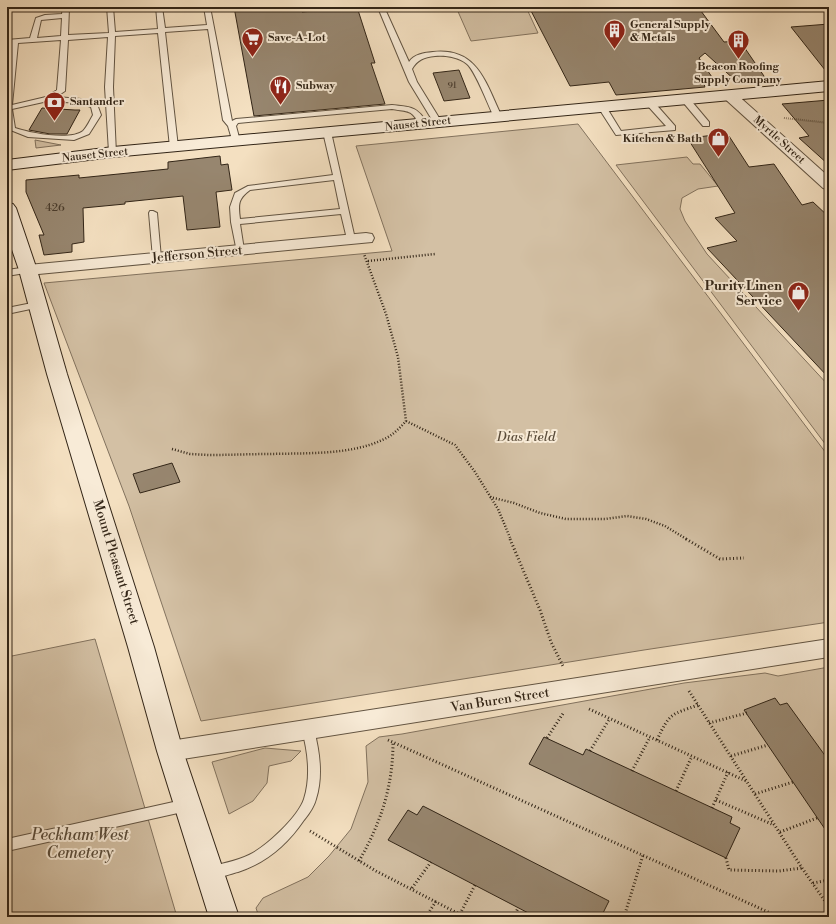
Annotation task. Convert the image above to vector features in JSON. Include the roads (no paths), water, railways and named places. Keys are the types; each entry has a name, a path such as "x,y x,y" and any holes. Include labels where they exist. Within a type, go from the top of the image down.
{"main road":[{"name":"Nauset Street","path":"7,165 174,146 235,129 327,132 829,86"},
{"name":"Mount Pleasant Street","path":"7,208 17,272 37,305 142,647 170,752 224,917"}],"street":[{"name":"Myrtle Street","path":"729,95 829,185"},
{"name":"Jefferson Street","path":"17,272 240,250 359,242"},
{"name":"Van Buren Street","path":"170,752 308,730 569,695 677,671 829,648"}],"lane":[{"path":"110,7 112,34 109,87 113,152"},
{"path":"159,7 174,146"},
{"path":"207,7 227,120 235,129 392,107 412,110 430,122"},
{"path":"379,7 382,9 430,122"},
{"path":"48,100 61,91 66,38 66,8"},
{"path":"33,40 35,24 38,19 45,17 66,16"},
{"path":"7,42 211,27"},
{"path":"8,108 48,100 81,101 94,106 97,114 86,132 74,138 28,135 12,129 8,108 15,42"},
{"path":"408,70 413,61 421,56 436,54 459,56 470,63 475,70 498,117"},
{"path":"685,99 706,124"},
{"path":"602,107 619,133 672,128 650,102"},
{"path":"327,132 344,211 359,242"},
{"path":"240,250 234,207 238,194 248,188 337,177"},
{"path":"235,222 344,211"},
{"path":"153,213 157,258"},
{"path":"7,311 37,305"},
{"path":"210,873 246,863 264,853 283,839 296,823 310,802 313,786 314,766 312,744 308,730"},
{"path":"7,845 188,805"}],"railway":[{"path":"811,7 829,9"}],"place":[{"name":"General Supply & Metals","path":"615,50"},
{"name":"Save-A-Lot","path":"253,58"},
{"name":"Beacon Roofing Supply Company","path":"738,60"},
{"name":"Subway","path":"281,106"},
{"name":"Santander","path":"54,122"},
{"name":"Kitchen & Bath","path":"718,158"},
{"name":"Purity Linen Service","path":"798,312"}],"park label":[{"name":"Dias Field","path":"526,437"},
{"name":"Peckham West Cemetery","path":"80,844"}]}
